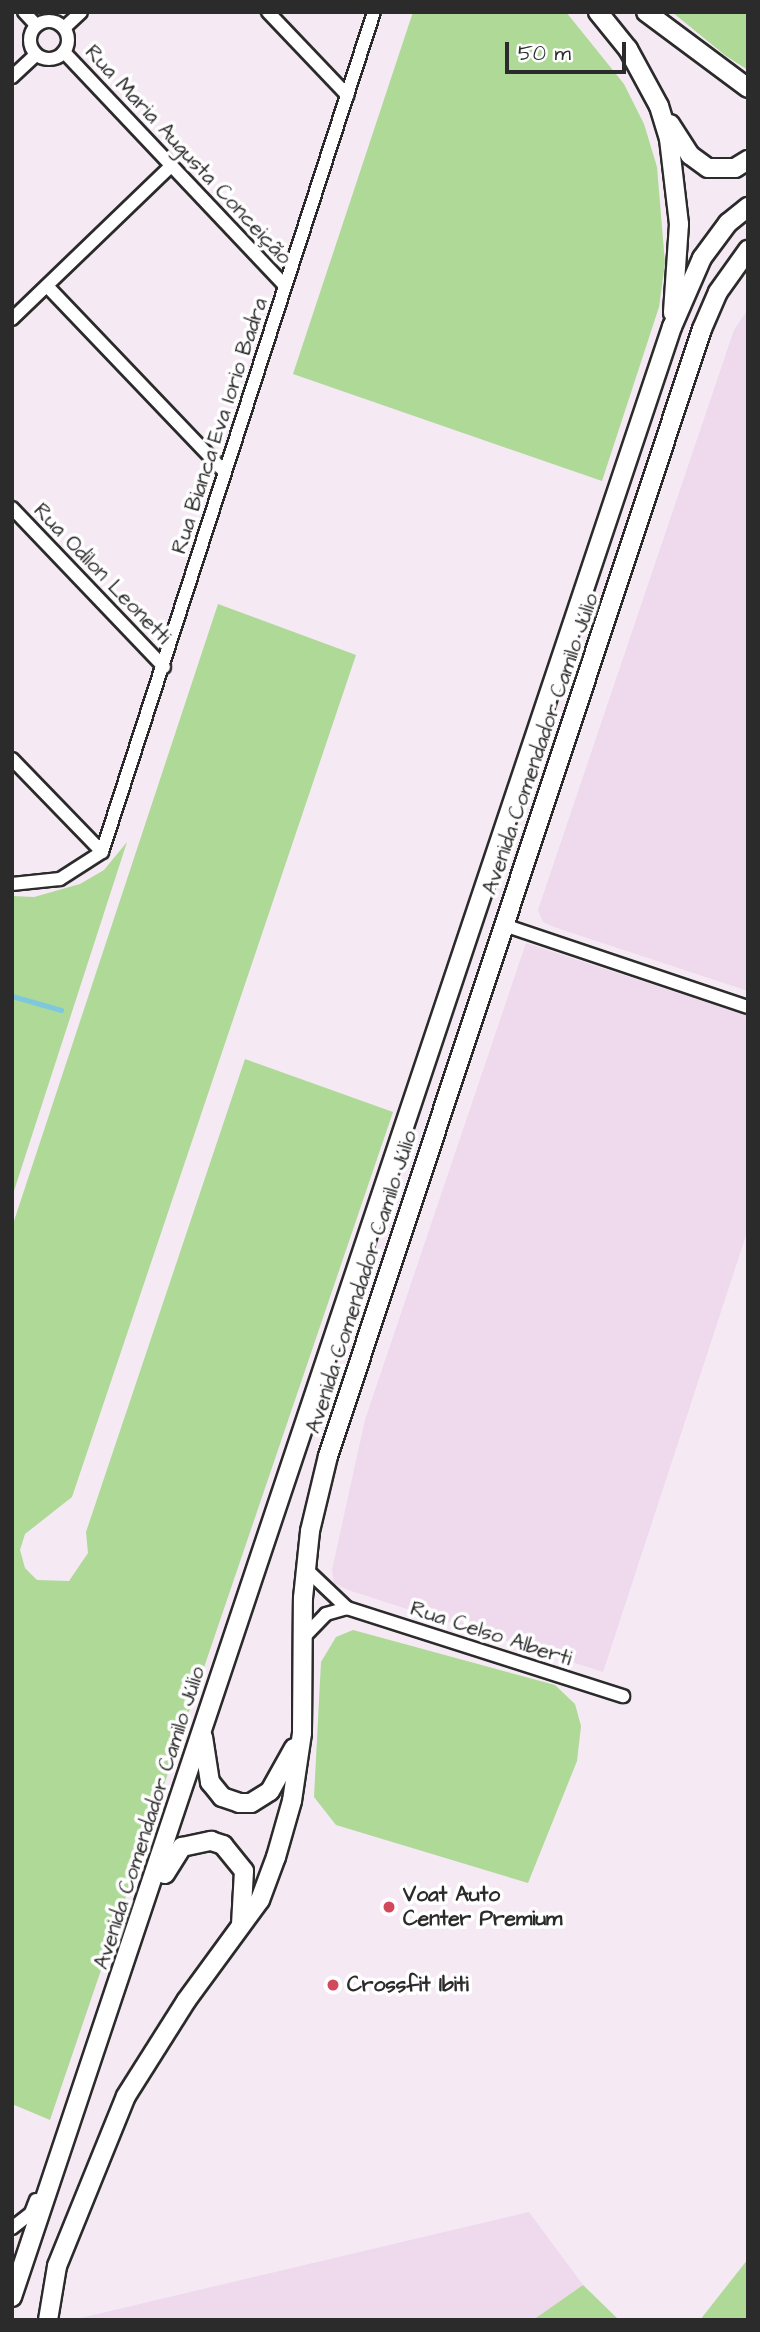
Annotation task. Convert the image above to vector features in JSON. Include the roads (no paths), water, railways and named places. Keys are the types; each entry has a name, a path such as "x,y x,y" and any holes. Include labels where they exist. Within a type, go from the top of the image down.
{"main road":[{"path":"598,12 628,49 659,106 699,163 719,170 748,160"},
{"path":"646,12 748,88"},
{"path":"659,106 676,173 679,224 672,327"},
{"name":"Avenida Comendador Camilo Júlio","path":"12,2297 61,2145 132,1949 202,1730 672,327 702,258 728,223 748,207"},
{"name":"Avenida Comendador Camilo Júlio","path":"48,2320 57,2266 126,2096 186,2001 260,1900 276,1857 292,1801 302,1732 306,1569 328,1456 702,329 718,292 748,250"},
{"path":"202,1730 210,1782 222,1797 239,1803 251,1803 270,1791 302,1732"},
{"path":"132,1949 170,1860 183,1847 198,1842 223,1845 244,1871 240,1930"}],"street":[{"path":"24,12 36,25"},
{"path":"64,28 81,12"},
{"path":"268,12 347,95"},
{"name":"Rua Bianca Eva Iorio Badra","path":"102,852 374,12"},
{"path":"36,25 54,21 64,28 68,40 64,52 48,59 36,55"},
{"path":"36,25 30,37 36,55"},
{"name":"Rua Maria Augusta Conceição","path":"64,52 285,285"},
{"path":"12,77 36,55"},
{"path":"12,319 171,166"},
{"path":"47,286 225,472"},
{"name":"Rua Odilon Leonetti","path":"12,508 164,667"},
{"path":"12,759 102,852 60,879 12,884"},
{"path":"504,925 748,1007"},
{"name":"Rua Celso Alberti","path":"306,1569 347,1608 623,1696"},
{"path":"303,1637 326,1614 347,1608"},
{"name":"Avenida Comendador Camilo Júlio","path":"16,2226 31,2213 61,2145"}],"waterway":[{"path":"12,996 61,1010"}],"place":[{"name":"Voat Auto Center Premium","path":"389,1907"},
{"name":"Crossfit Ibiti","path":"333,1985"}]}
